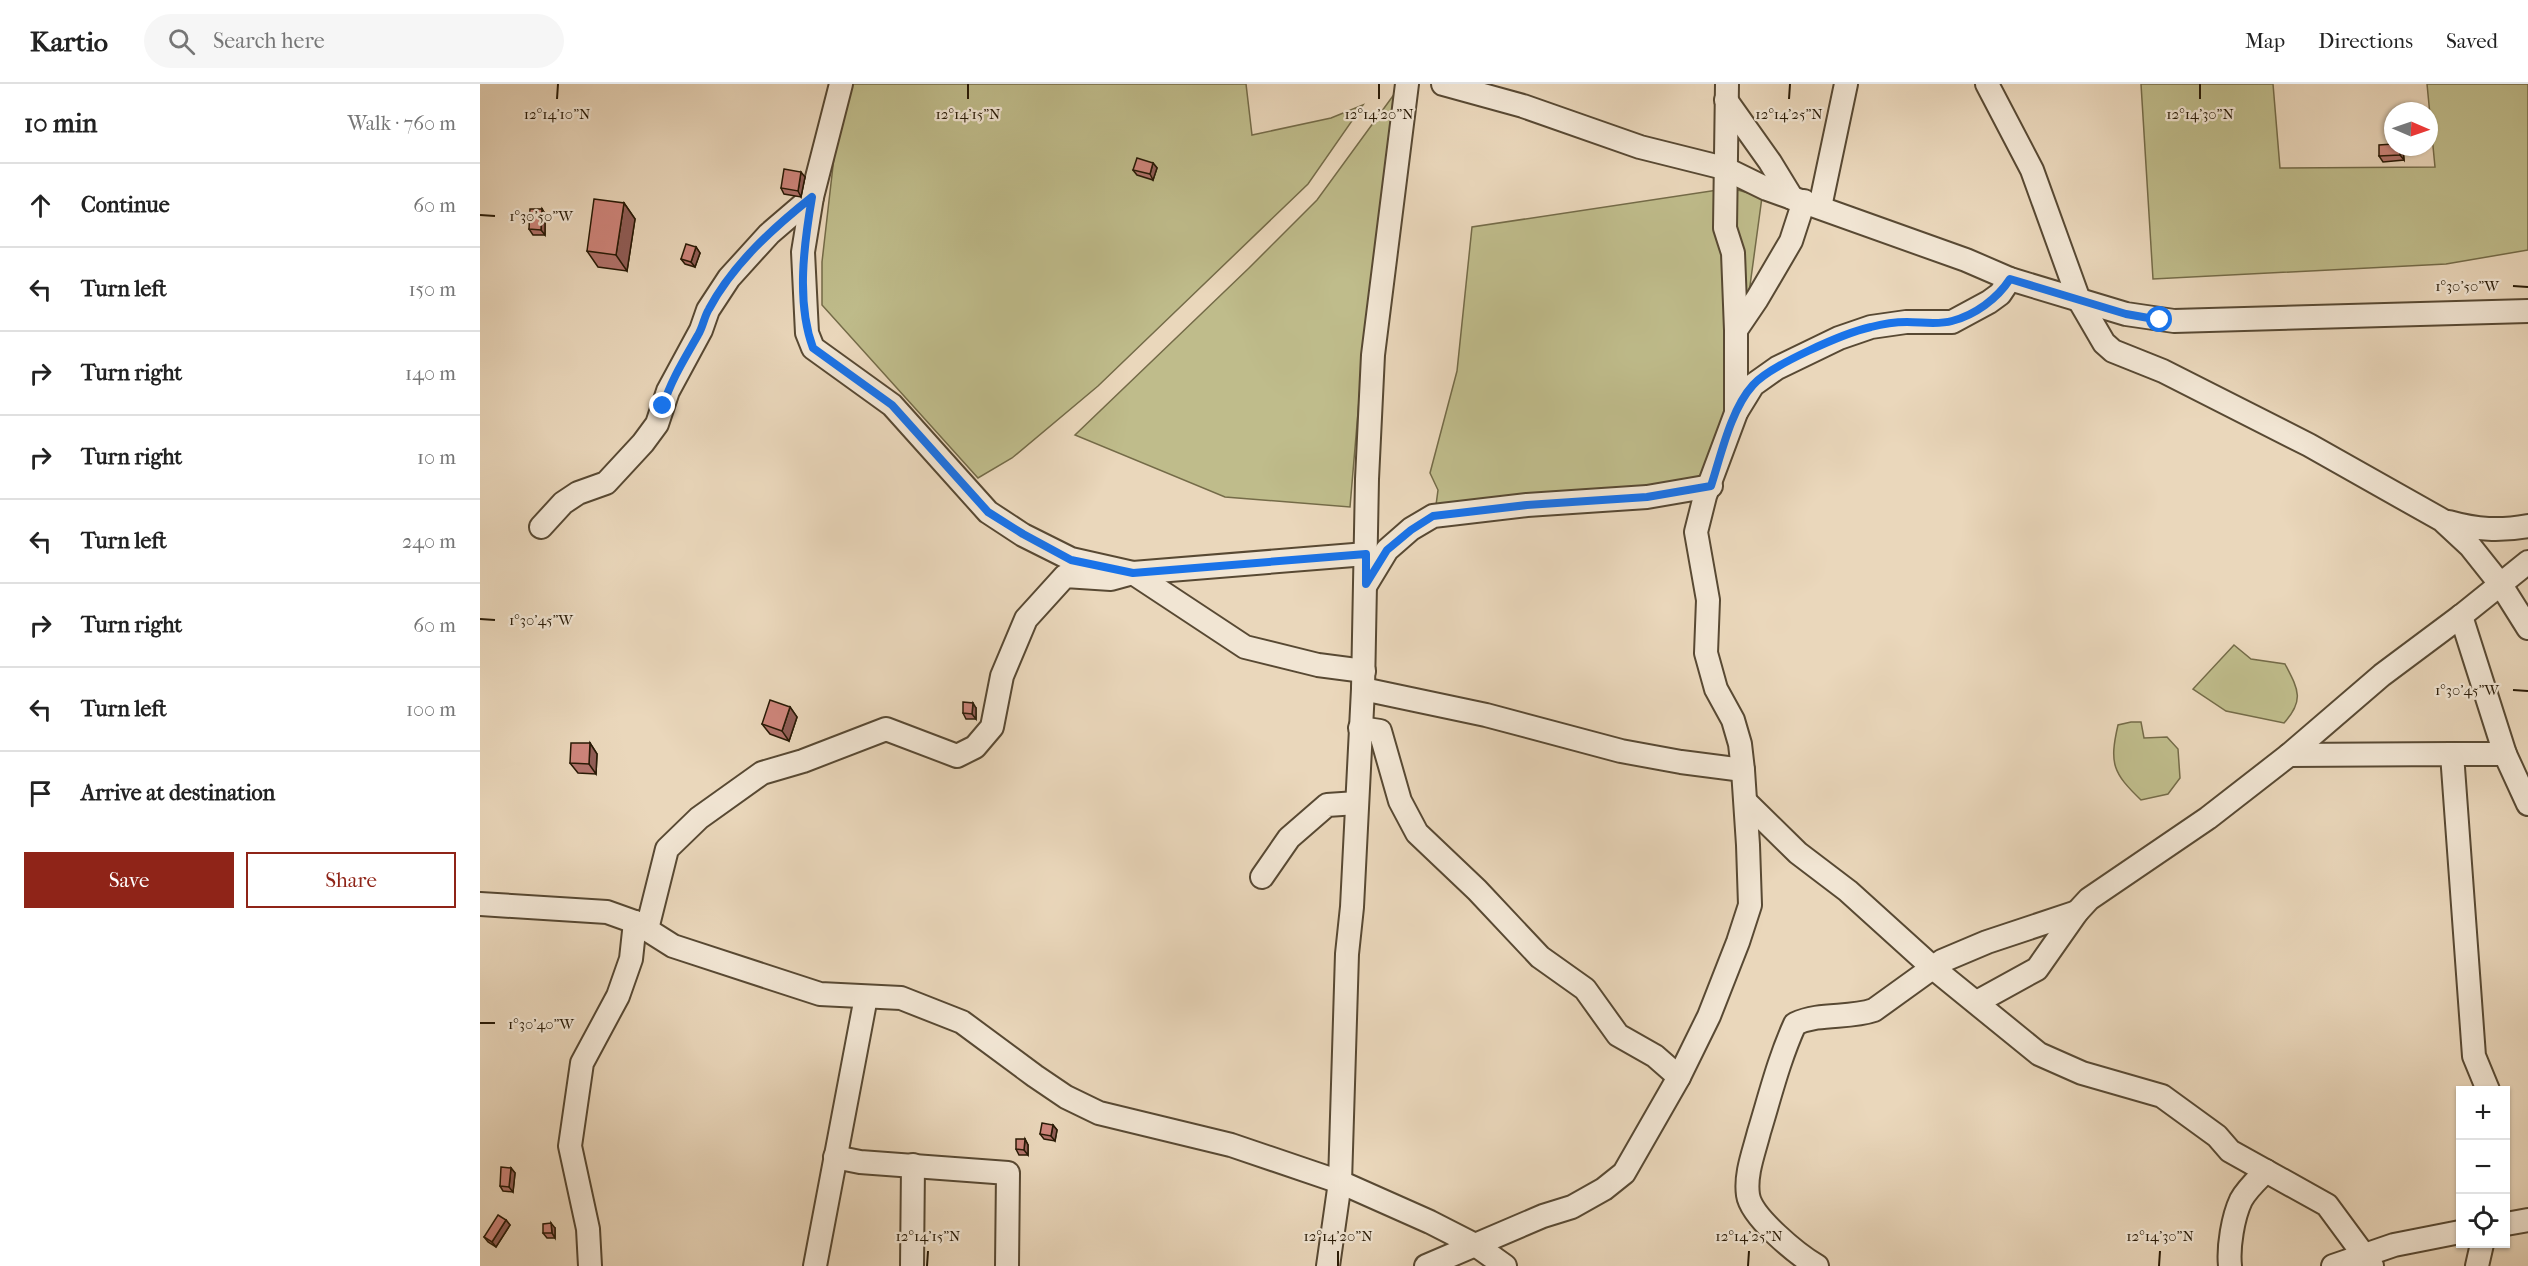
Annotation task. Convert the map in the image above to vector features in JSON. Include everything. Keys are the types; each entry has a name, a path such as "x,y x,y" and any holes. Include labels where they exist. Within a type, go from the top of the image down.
{"street":[{"path":"841,84 812,197 803,252 807,333 813,348 892,405 988,512 1071,560 1133,573 1245,647 1621,751 1743,770"},
{"path":"1328,1266 1340,1182 1341,1090 1347,954 1364,680 1373,354 1407,84"},
{"path":"1443,84 1523,106 1640,147 1725,168 1767,189 1966,260 2010,279 2126,314 2174,321 2528,310"},
{"path":"1736,330 1791,241 1846,84"},
{"path":"1987,84 2032,171 2079,300 2104,343 2113,351 2163,371 2309,444 2442,520 2470,546 2501,585 2528,628"},
{"path":"1723,90 1725,228 1733,253 1736,412"},
{"path":"1723,90 1770,162 1805,202"},
{"path":"541,527 563,503 578,493 606,483 643,443 657,424 668,391 701,330 708,310 729,278 769,234 812,197"},
{"path":"1426,1266 1543,1216 1572,1207 1604,1189 1624,1173 1679,1077 1709,1016 1750,905 1746,802 1740,744 1733,720 1716,689 1706,653 1708,600 1696,532 1705,496 1711,486 1736,412 1753,385 1777,368 1839,338 1871,327 1906,322 1952,321 1989,302 2000,294 2010,279"},
{"path":"1366,584 1387,550 1411,530 1433,516 1527,505 1647,497 1711,486"},
{"path":"2442,520 2476,530 2505,530 2528,526"},
{"path":"590,1266 588,1229 570,1146 582,1063 618,996 666,849 699,818 762,773 803,761 886,729 957,756 975,747 992,727 1002,676 1026,619 1065,576 1112,579 1133,573 1366,554"},
{"path":"1977,1002 2037,969 2077,912 2089,899 2208,818 2289,755 2382,675 2528,562"},
{"path":"2461,616 2505,754 2528,804"},
{"path":"1360,728 1380,731 1400,801 1418,833 1477,890 1540,957 1585,989 1618,1035 1655,1056 1679,1077"},
{"path":"2452,754 2473,1048 2486,1086"},
{"path":"2289,755 2505,754"},
{"path":"1746,802 1798,853 1848,891 1932,967 2039,1054 2072,1069 2162,1096 2217,1136 2230,1151 2327,1205 2369,1261"},
{"path":"1262,877 1289,838 1327,805 1357,803"},
{"path":"480,904 607,912 641,926 673,946 820,994 901,998 962,1022 1058,1092 1099,1113 1231,1146 1340,1182 1431,1222 1477,1246 1505,1266"},
{"path":"1817,1266 1797,1254 1758,1216 1748,1196 1750,1161 1786,1045 1795,1024 1809,1018 1862,1014 1874,1010 1932,967 1987,942 2077,912"},
{"path":"815,1266 866,997"},
{"path":"835,1157 860,1162 1008,1173 1007,1266"},
{"path":"912,1266 913,1165"},
{"path":"2230,1266 2232,1239 2240,1202 2250,1186 2266,1171"},
{"path":"2510,1223 2528,1220"},
{"path":"2333,1266 2369,1261 2394,1245 2456,1233"},
{"path":"2477,1266 2481,1248"}],"shaded area":[{"path":"851,84 1246,84 1252,135 1331,118 1363,105 1308,184 1098,386 1012,458 978,478 822,305 822,262 841,96"},
{"path":"2141,84 2273,84 2280,168 2435,167 2434,156 2438,156 2438,102 2429,102 2427,84 2528,84 2528,250 2446,264 2153,279"},
{"path":"1398,89 1364,341 1350,507 1225,497 1075,435 1317,200"},
{"path":"1731,188 1762,197 1733,411 1706,490 1434,520 1438,490 1430,473 1457,371 1472,227"},
{"path":"2234,645 2251,659 2285,664 2296,688 2297,701 2291,715 2284,723 2226,711 2193,689"},
{"path":"2141,722 2144,738 2167,737 2178,749 2180,778 2168,794 2141,800 2119,775 2114,759 2115,738 2118,725"}],"building":[{"path":"2379,145 2384,145 2384,156 2379,156"},
{"path":"1137,158 1153,163 1150,174 1133,170"},
{"path":"784,169 801,172 798,191 781,188"},
{"path":"594,199 624,203 616,255 587,251"},
{"path":"530,209 542,209 541,230 529,229"},
{"path":"686,244 696,247 691,262 681,259"},
{"path":"770,700 790,707 782,731 762,724"},
{"path":"963,702 973,703 972,714 963,713"},
{"path":"571,743 590,743 589,764 570,763"},
{"path":"1042,1123 1053,1125 1051,1136 1040,1134"},
{"path":"1016,1139 1025,1139 1024,1150 1016,1149"},
{"path":"501,1167 511,1168 509,1187 500,1186"},
{"path":"498,1215 506,1220 492,1242 484,1237"},
{"path":"551,1223 552,1233 543,1233 543,1224"}],"route":[{"path":"663,406 674,378 701,330 708,310 729,278 781,222 812,197 803,252 807,333 813,348 892,405 977,497 988,512 1071,560 1133,573 1366,554 1366,584 1387,550 1411,530 1433,516 1527,505 1647,497 1711,486 1736,412 1753,385 1764,375 1839,338 1871,327 1906,322 1952,321 1989,302 2000,294 2010,279 2126,314 2160,320"}]}
